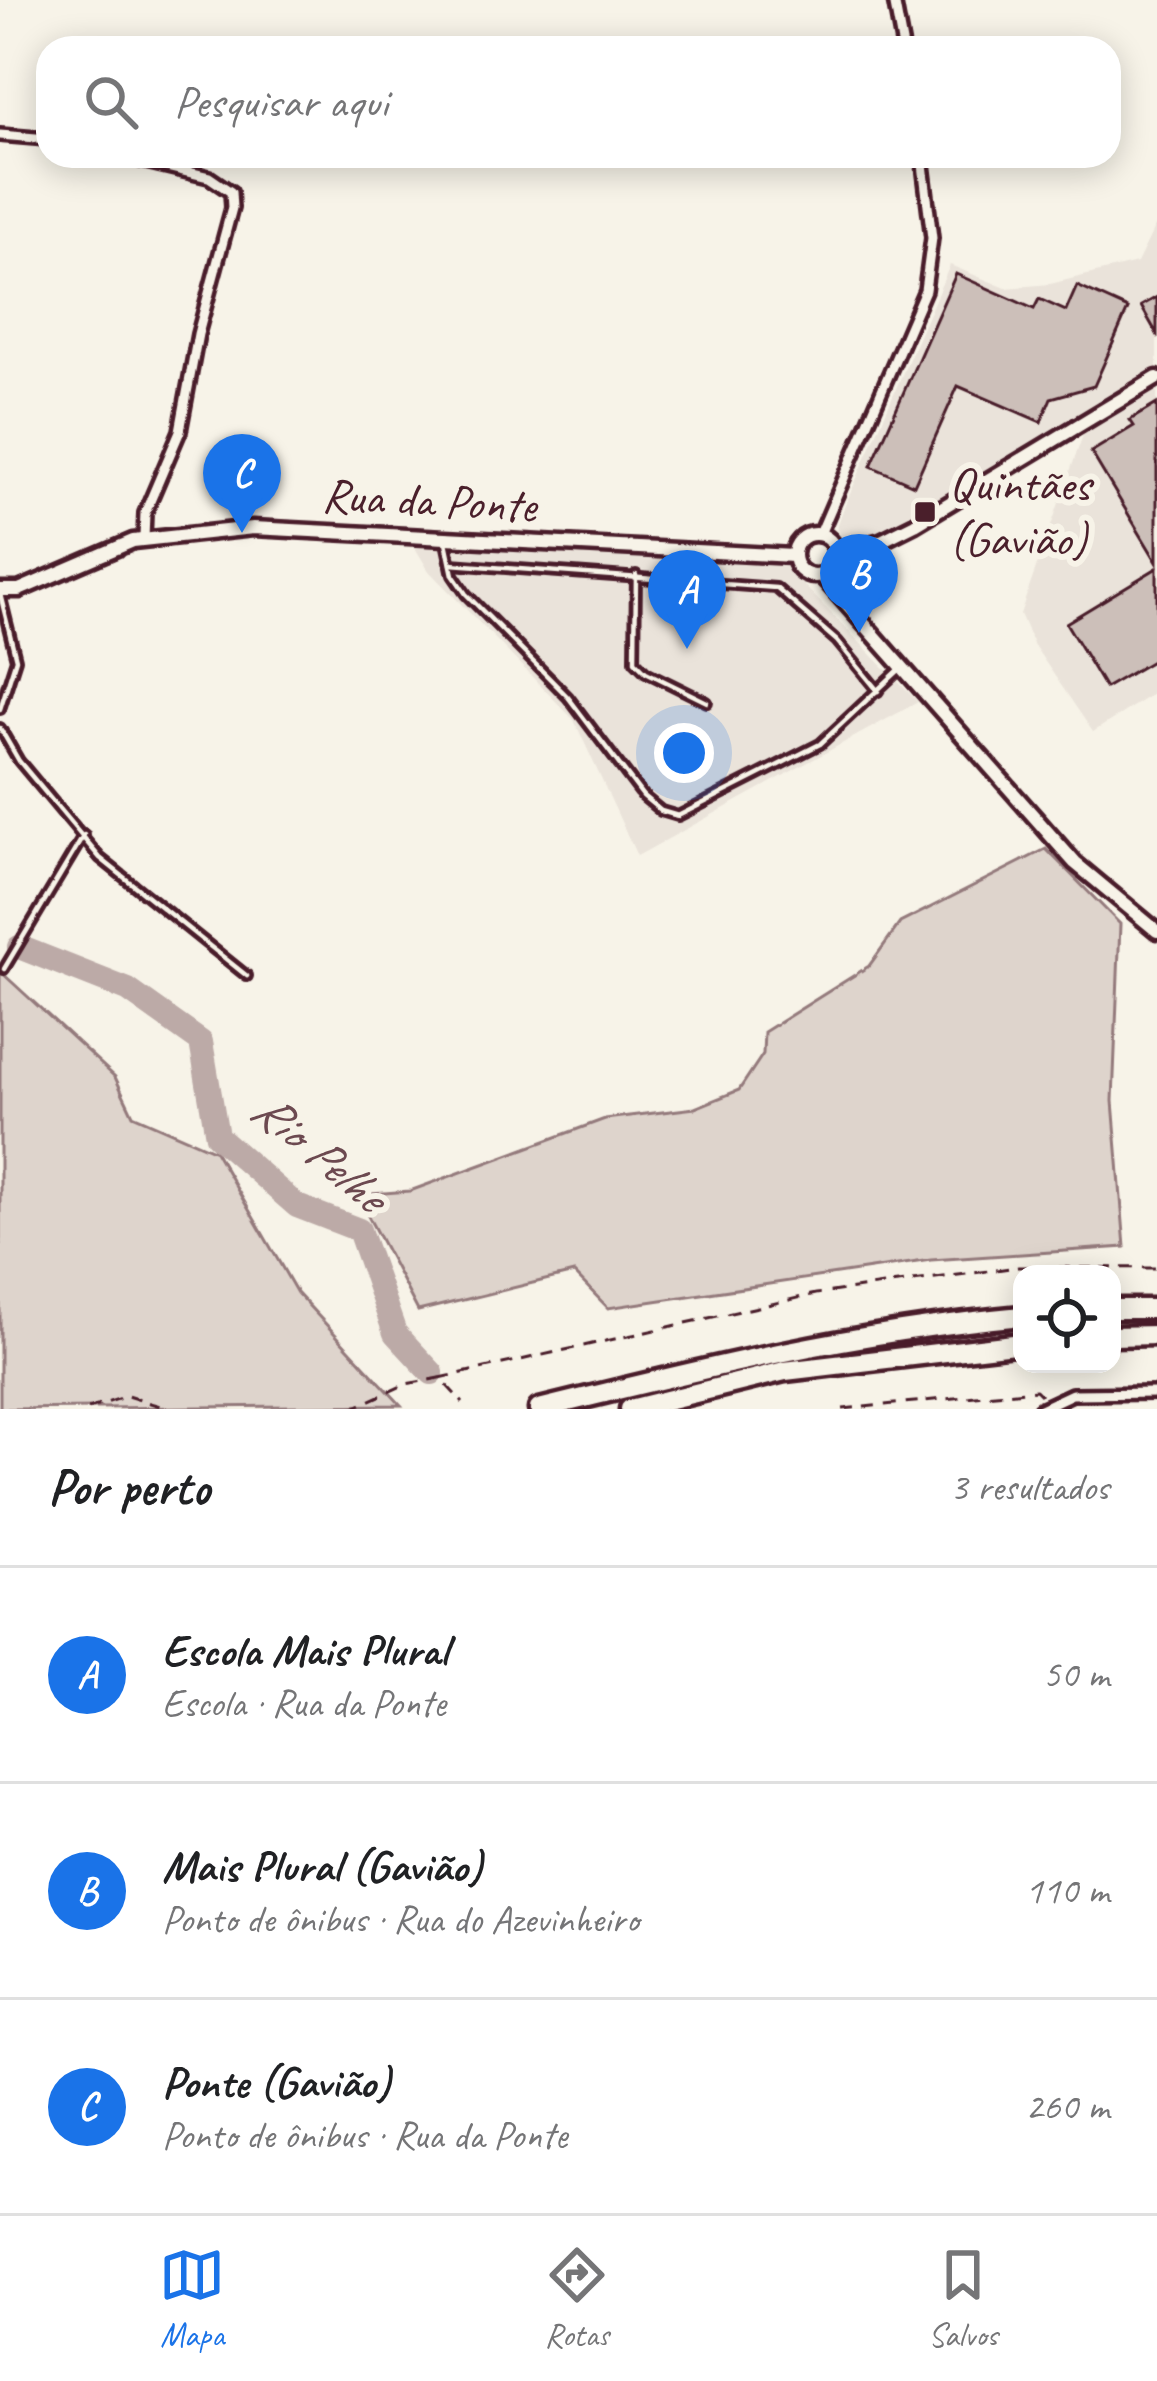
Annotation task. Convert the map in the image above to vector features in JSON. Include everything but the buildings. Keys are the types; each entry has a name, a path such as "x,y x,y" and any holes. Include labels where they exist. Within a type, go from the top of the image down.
{"highway":[{"path":"1121,1309 1157,1309"},
{"path":"539,1409 783,1348 909,1327 1013,1317"},
{"path":"1121,1336 1157,1335"},
{"path":"630,1409 785,1372 1013,1344"}],"street":[{"path":"894,0 901,36"},
{"path":"0,136 36,138"},
{"path":"144,538 145,513 180,431 198,334 232,208 231,192 209,176 174,168"},
{"path":"820,534 925,290 932,238 923,168"},
{"path":"836,553 915,524 1157,378"},
{"name":"Rua da Ponte","path":"0,592 19,590 144,538 253,528 793,556"},
{"path":"820,534 836,553"},
{"path":"820,534 801,538 793,556 800,572 822,576 1075,863 1157,931"},
{"path":"822,576 833,567 836,553"},
{"path":"1044,1405 1072,1394 1157,1393"},
{"path":"1072,1394 1075,1409"}],"lane":[{"path":"445,538 451,565 466,594 568,698 661,811 678,816 696,811 820,744 900,669"},
{"path":"451,565 776,588 837,641 878,691"},
{"path":"636,575 635,661 646,672 707,702"},
{"path":"0,592 16,659 0,709"},
{"path":"0,728 19,761 113,869 247,976"},
{"path":"4,969 84,835"}],"path":[{"path":"351,1409 406,1384 816,1294 1018,1267 1157,1268"},
{"path":"440,1378 463,1403"},
{"path":"843,1409 1036,1390 1044,1405"},
{"path":"88,1409 127,1396 170,1409"}],"shaded area":[{"path":"1157,222 1157,368 886,532 841,537 837,527 843,510 950,265 1006,288 1050,284 1137,263"},
{"path":"1157,387 1157,691 1093,732 1033,644 1020,614 1084,432"},
{"path":"414,546 783,564 918,702 637,856 574,720 429,571"},
{"path":"1046,849 1120,924 1113,1101 1125,1247 931,1260 608,1308 574,1273 418,1311 357,1195 410,1191 605,1119 695,1108 739,1090 763,1054 764,1032 869,966 900,923"},
{"path":"0,971 115,1077 133,1115 215,1151 297,1293 401,1405 0,1409"}],"waterway":[{"name":"Rio Pelhe","path":"19,947 128,990 201,1042 217,1136 297,1206 359,1230 395,1333 432,1373"}],"place":[{"name":"Quintães (Gavião)","path":"925,512"},
{"name":"Ponte (Gavião)","path":"242,533"},
{"name":"Mais Plural (Gavião)","path":"859,633"},
{"name":"Escola Mais Plural","path":"687,649"}]}
